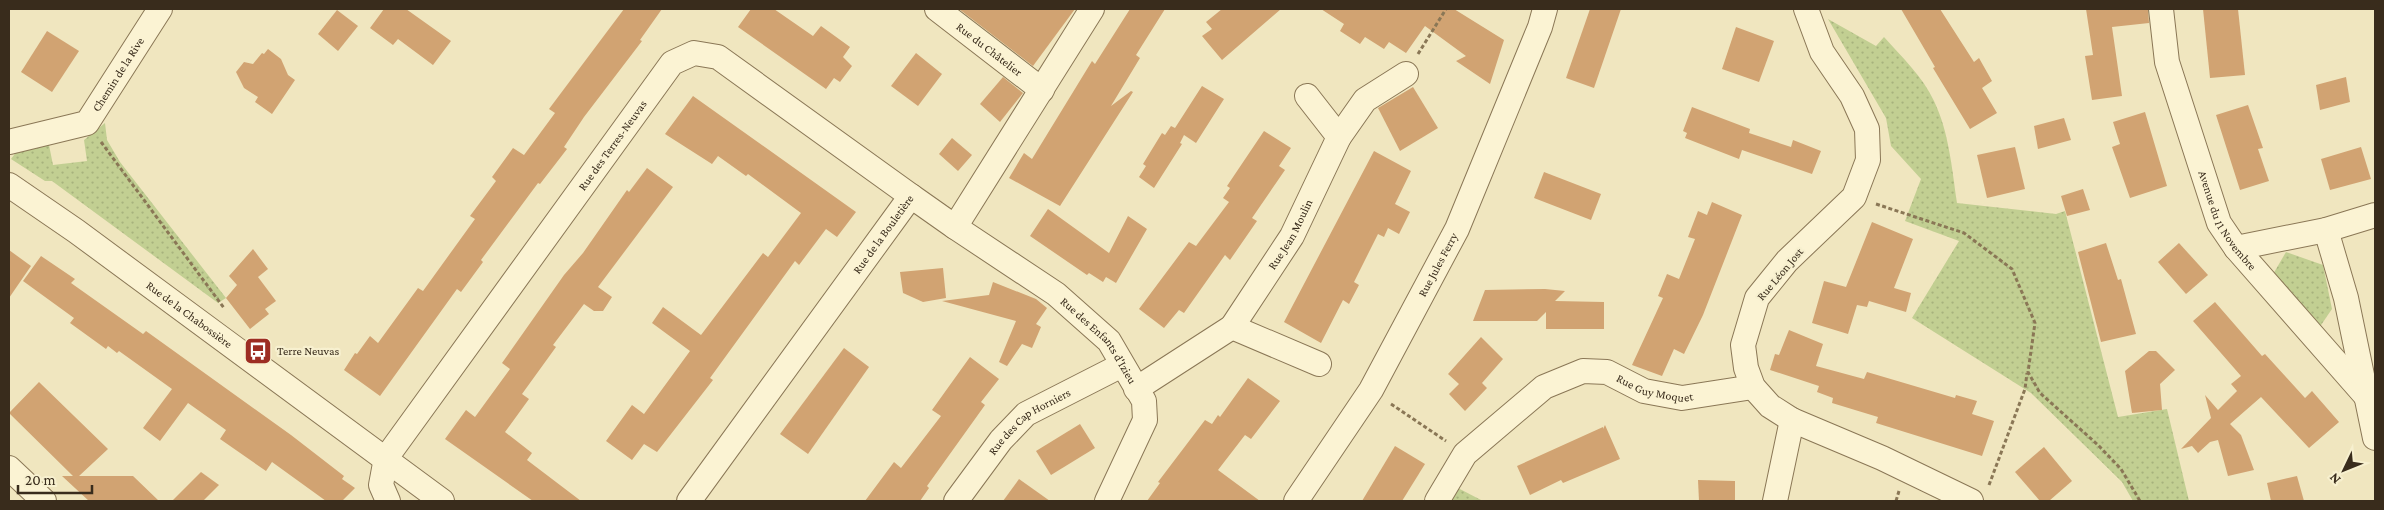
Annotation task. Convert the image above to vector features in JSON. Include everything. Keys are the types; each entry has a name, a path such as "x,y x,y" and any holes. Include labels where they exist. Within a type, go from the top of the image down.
{"street":[{"name":"Chemin de la Rive","path":"9,142 88,123 160,9"},
{"name":"Rue du Châtelier","path":"937,9 1042,90"},
{"path":"955,227 1092,9"},
{"name":"Rue Jules Ferry","path":"1296,501 1371,390 1457,229 1540,27 1545,9"},
{"name":"Rue Léon Jost","path":"1806,9 1822,52 1852,96 1867,129 1868,160 1854,197 1787,261 1756,298 1743,345 1746,368 1753,387 1770,406 1792,420 1979,497"},
{"name":"Avenue du 11 Novembre","path":"2161,9 2166,62 2219,223 2236,248 2365,395"},
{"name":"Rue des Terres-Neuvas","path":"386,458 672,63 694,53 718,57 911,196"},
{"name":"Rue Jean Moulin","path":"1136,389 1232,327 1292,236 1339,137 1364,100 1406,74"},
{"path":"1307,96 1339,137"},
{"name":"Rue de la Chabossière","path":"9,185 228,342 442,501"},
{"name":"Rue de la Bouletière","path":"689,501 911,196 955,227"},
{"path":"2236,248 2326,230 2375,215"},
{"name":"Rue des Enfants d'Izieu","path":"955,227 1056,294 1108,341 1144,401 1145,420 1107,501"},
{"name":"Avenue du 11 Novembre","path":"2326,230 2346,298 2375,438"},
{"path":"1232,327 1319,364"},
{"name":"Rue des Cap Horniers","path":"956,501 1001,440 1026,414 1122,365"},
{"name":"Rue Guy Moquet","path":"1437,501 1466,454 1544,387 1583,372 1607,372 1644,391 1682,398 1753,387"},
{"path":"1775,501 1792,420"},
{"path":"386,458 382,484 388,501"},
{"path":"9,468 44,501"}],"path":[{"path":"1406,74 1446,9"},
{"path":"88,123 232,320 228,342"},
{"path":"1854,197 1964,233 2012,269 2035,322 2024,389 1979,497"},
{"path":"2028,372 2040,393 2098,445 2121,469 2140,501"},
{"path":"1371,390 1466,454"}],"green space":[{"path":"1828,19 1876,46 1884,37 1924,84 1934,101 1943,125 1957,203 2056,214 2065,211 2118,417 2167,409 2189,501 2133,501 2122,482 2031,393 1912,318 1959,241 1905,221 1921,179 1891,146 1886,118"},
{"path":"105,123 107,140 120,162 226,298 218,303 52,181 45,181 11,159 17,151 49,145 53,165 87,161 84,140"},
{"path":"2286,252 2323,265 2332,309 2319,328 2272,276"},
{"path":"1454,486 1483,501 1445,501"}],"building":[{"path":"384,9 406,9 451,41 433,65 398,39 393,45 370,28"},
{"path":"624,9 662,9 640,40 642,41 584,117 564,147 567,149 540,184 538,183 481,260 483,262 461,292 457,289 380,396 344,370 355,353 357,354 370,336 378,343 418,288 423,291 475,219 470,216 496,181 492,177 513,148 524,155 555,113 549,109"},
{"path":"751,9 774,9 813,36 821,26 850,47 843,57 852,66 840,82 834,78 826,89 738,27"},
{"path":"959,9 1075,9 1033,66"},
{"path":"1130,9 1165,9 1136,55 1140,58 1111,106 1131,91 1133,92 1060,206 1009,178 1024,153 1032,159 1092,61 1095,64"},
{"path":"1222,9 1281,9 1222,60 1202,36 1212,29 1206,22"},
{"path":"1321,9 1454,9 1504,40 1490,84 1456,61 1466,56 1425,26 1406,53 1389,42 1384,49 1365,37 1360,44 1340,31 1344,24"},
{"path":"1590,9 1621,9 1594,88 1566,78"},
{"path":"1901,9 1940,9 1974,62 1979,58 1992,81 1982,88 1997,113 1970,129 1933,68 1935,67"},
{"path":"2086,9 2148,9 2149,23 2112,27 2122,96 2092,100 2085,56 2093,55"},
{"path":"2203,9 2238,9 2245,75 2210,78"},
{"path":"337,10 358,26 338,51 318,34"},
{"path":"1736,27 1774,41 1759,82 1722,69"},
{"path":"47,31 79,51 52,92 21,72"},
{"path":"268,49 281,59 288,75 295,80 272,114 255,102 258,97 244,88 236,72 244,62 253,64"},
{"path":"916,53 942,74 918,106 891,86"},
{"path":"1003,77 1023,93 1000,122 980,104"},
{"path":"2346,77 2350,102 2320,110 2316,85"},
{"path":"1202,86 1224,99 1196,143 1184,135 1180,143 1182,144 1154,188 1139,177 1146,166 1143,164 1162,133 1165,135 1171,126 1175,128"},
{"path":"1413,87 1438,128 1400,151 1378,108"},
{"path":"693,96 856,212 837,237 826,229 799,265 795,261 710,378 713,380 657,452 644,444 632,460 606,441 632,405 644,414 690,351 652,323 663,307 701,335 763,253 768,257 801,213 748,174 746,176 718,156 712,164 665,134"},
{"path":"2248,105 2263,148 2258,149 2269,181 2240,190 2216,115"},
{"path":"1692,107 1750,129 1749,133 1791,147 1793,140 1821,151 1812,174 1742,150 1739,159 1685,138 1687,133 1683,131"},
{"path":"2145,112 2167,186 2130,198 2112,147 2120,144 2113,122"},
{"path":"2064,118 2071,140 2038,149 2034,126"},
{"path":"1264,131 1291,148 1279,166 1285,170 1252,218 1257,221 1230,260 1225,255 1184,313 1179,310 1164,328 1139,309 1189,242 1196,246 1229,202 1223,198 1230,188 1227,186"},
{"path":"952,138 972,155 958,171 939,154"},
{"path":"2015,147 2025,189 1987,198 1977,155"},
{"path":"2361,147 2371,179 2330,190 2321,159"},
{"path":"1374,151 1411,171 1395,204 1410,212 1399,234 1388,228 1384,237 1378,234 1354,282 1359,285 1349,304 1343,300 1321,343 1284,322"},
{"path":"647,168 673,187 598,287 612,297 603,311 594,311 584,304 553,345 556,347 522,394 529,399 505,432 532,453 527,460 581,501 533,501 445,439 466,410 475,417 510,369 502,363 627,190 629,192"},
{"path":"1544,172 1601,194 1591,220 1534,198"},
{"path":"2083,189 2090,210 2067,216 2061,196"},
{"path":"1712,202 1742,215 1703,315 1684,354 1674,349 1662,376 1632,365 1663,298 1658,296 1667,274 1679,279 1695,239 1688,237 1698,211 1707,215"},
{"path":"1048,209 1109,253 1128,216 1147,229 1116,283 1106,277 1103,282 1089,273 1087,275 1030,236"},
{"path":"1872,222 1913,239 1894,288 1911,293 1906,312 1869,301 1867,307 1857,305 1848,334 1812,323 1824,281 1846,287"},
{"path":"2106,243 2118,280 2121,279 2136,334 2101,342 2078,252"},
{"path":"2179,243 2208,275 2186,294 2158,262"},
{"path":"253,249 268,269 258,277 276,301 265,309 269,314 250,329 226,298 237,285 229,276"},
{"path":"9,250 31,266 9,298"},
{"path":"41,256 75,279 71,283 143,334 146,331 291,435 344,476 342,479 355,488 342,501 326,501 272,462 266,471 220,439 226,430 188,403 160,441 143,428 172,389 119,351 117,353 108,346 106,349 70,323 74,318 23,281"},
{"path":"943,268 946,298 923,302 903,293 900,272"},
{"path":"993,282 1036,299 1047,308 1036,324 1041,327 1032,348 1022,344 1007,366 999,362 1016,321 942,301 989,295"},
{"path":"1545,289 1565,291 1555,301 1604,302 1604,329 1546,329 1546,312 1537,321 1473,321 1485,290"},
{"path":"2215,302 2262,356 2265,354 2305,398 2312,391 2339,422 2309,448 2261,397 2230,424 2241,435 2254,470 2228,476 2218,440 2210,442 2198,453 2192,446 2181,449 2211,418 2205,395 2218,410 2237,391 2231,384 2241,376 2193,321"},
{"path":"1789,330 1823,344 1816,366 1864,379 1867,372 1955,398 1956,395 1977,401 1972,414 1994,421 1982,456 1876,423 1878,417 1832,403 1833,398 1817,392 1819,386 1770,370 1775,354 1779,355"},
{"path":"1481,337 1503,359 1482,383 1487,388 1465,411 1449,394 1459,384 1448,374"},
{"path":"844,348 869,367 808,454 780,434"},
{"path":"2149,351 2156,351 2175,370 2160,384 2162,410 2132,413 2125,371"},
{"path":"970,357 999,379 981,402 985,405 927,486 929,488 920,501 865,501 894,462 901,468 941,416 932,410"},
{"path":"1248,378 1280,401 1251,439 1245,435 1218,470 1260,501 1147,501 1160,483 1158,482 1205,420 1212,424 1218,415 1220,417"},
{"path":"39,382 108,449 79,476 133,476 159,501 89,501 62,476 73,476 9,413"},
{"path":"1080,424 1095,448 1051,475 1036,451"},
{"path":"1605,425 1620,459 1563,483 1561,480 1530,495 1517,466 1603,427 1603,429"},
{"path":"1395,446 1425,464 1402,501 1362,501"},
{"path":"2044,447 2072,481 2049,501 2040,501 2015,472"},
{"path":"201,472 219,485 203,501 172,501"},
{"path":"2297,476 2304,501 2271,501 2267,483"},
{"path":"1019,479 1050,501 1003,501"},
{"path":"1698,480 1735,481 1735,501 1699,501"}],"place":[{"name":"Terre Neuvas","path":"258,351"}]}
